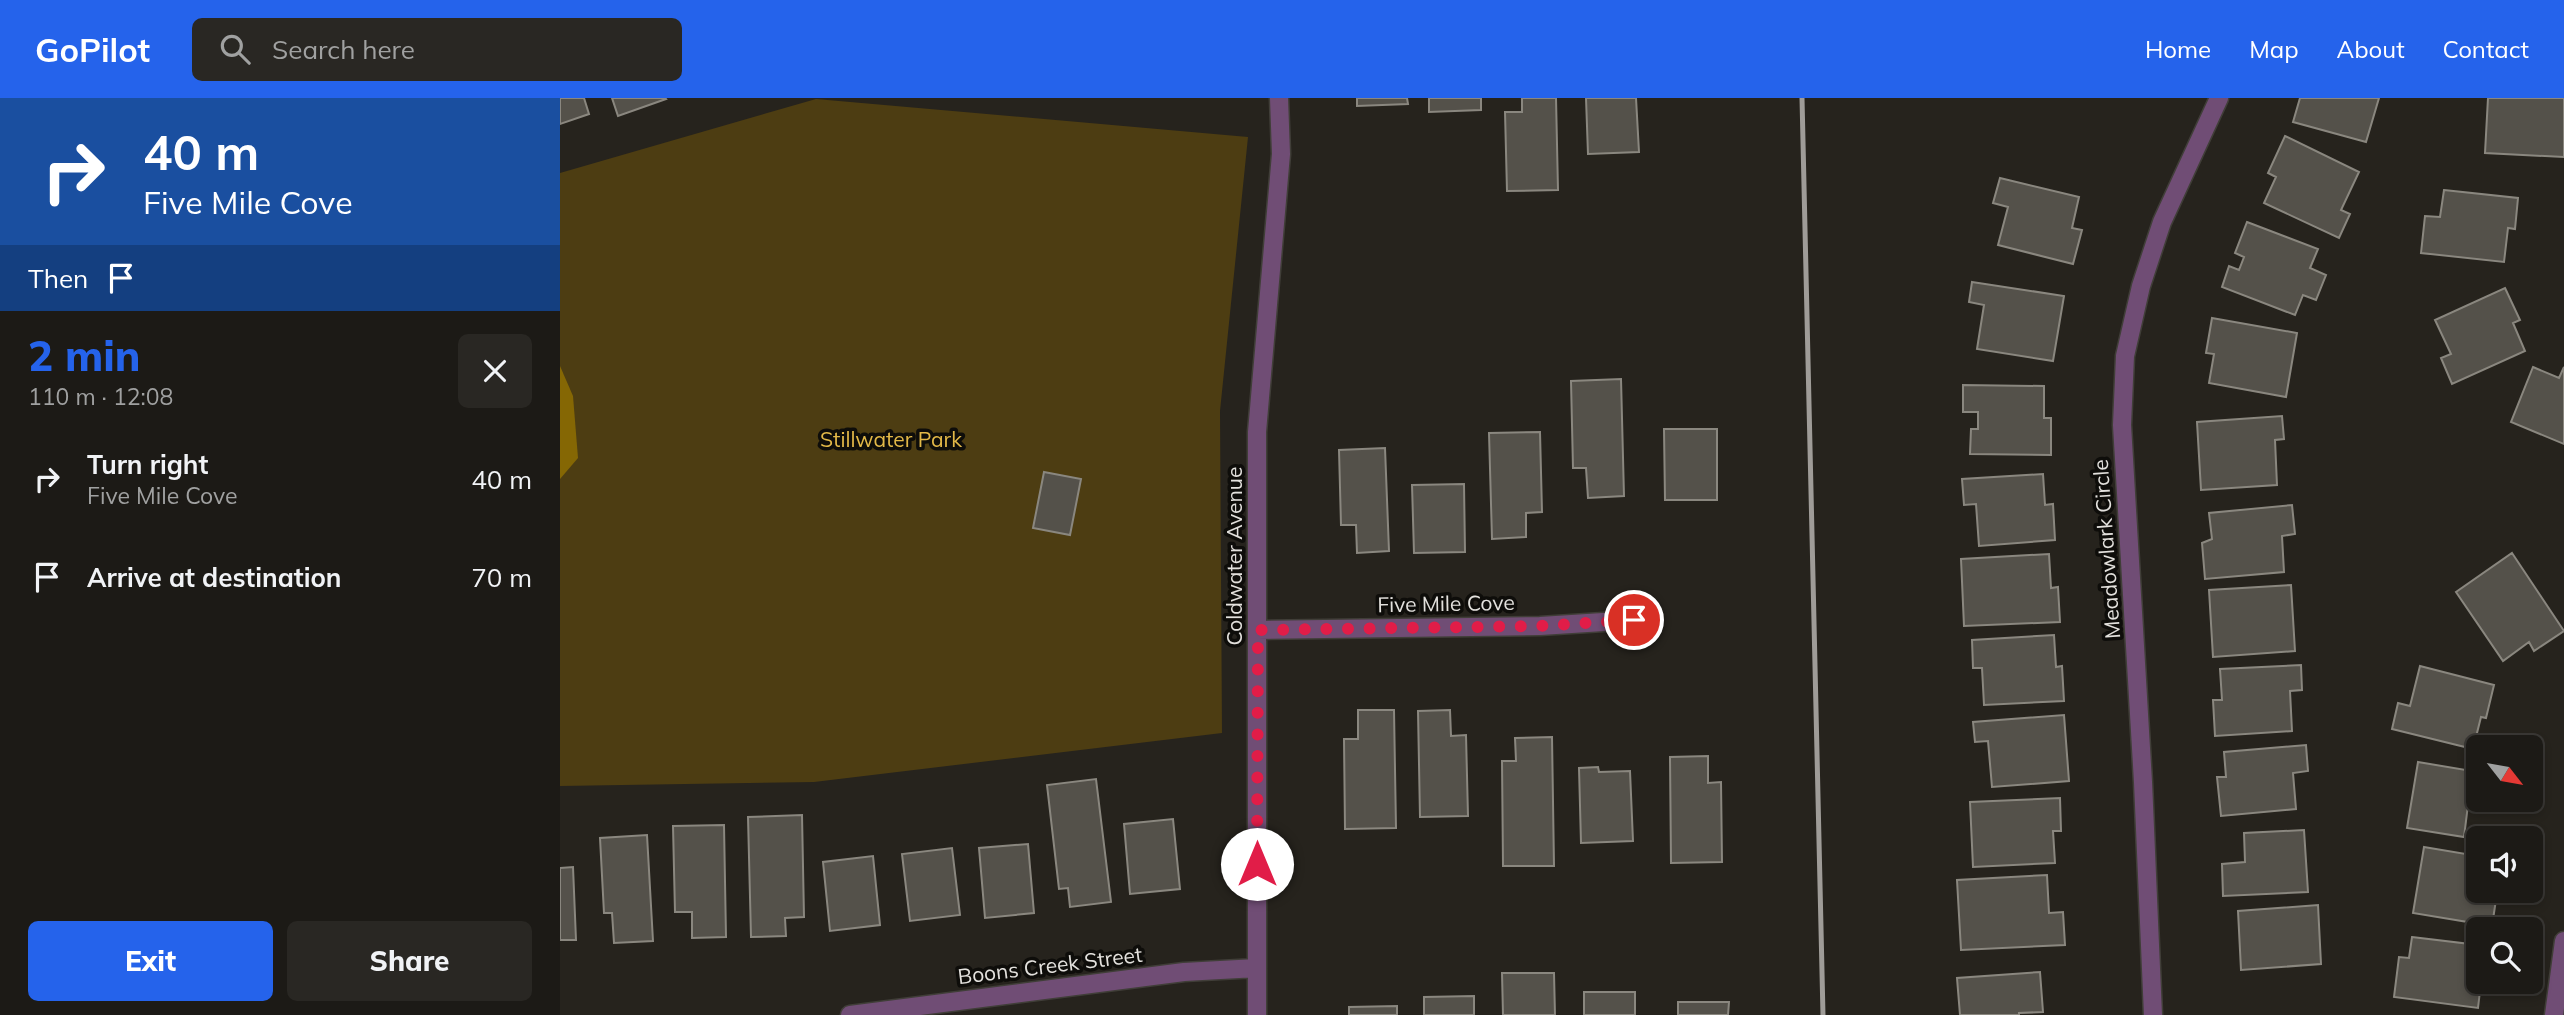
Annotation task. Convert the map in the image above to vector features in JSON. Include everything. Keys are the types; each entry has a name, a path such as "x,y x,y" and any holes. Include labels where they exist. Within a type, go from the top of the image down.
{"street":[{"name":"Coldwater Avenue","path":"1257,1015 1257,432 1281,154 1279,98"},
{"name":"Meadowlark Circle","path":"2153,1015 2143,768 2122,425 2124,356 2141,286 2162,222 2219,98"},
{"name":"Five Mile Cove","path":"1258,630 1540,626 1634,620"},
{"path":"2554,1015 2564,941"},
{"name":"Boons Creek Street","path":"850,1015 1184,972 1257,968"}],"green space":[{"name":"Stillwater Park","path":"816,99 1248,137 1220,411 1222,733 814,782 560,786 560,173"}],"shaded area":[{"path":"560,366 573,396 578,458 560,479"}],"building":[{"path":"560,98 584,98 589,114 560,124"},
{"path":"612,98 665,98 666,99 618,116"},
{"path":"1357,98 1407,98 1408,104 1357,106"},
{"path":"1429,98 1481,98 1481,110 1429,112"},
{"path":"1522,98 1556,98 1558,190 1507,191 1505,112 1522,112"},
{"path":"1586,98 1636,98 1639,152 1588,154"},
{"path":"2300,98 2379,98 2366,142 2293,122"},
{"path":"2488,98 2564,98 2564,157 2485,153"},
{"path":"2285,136 2359,172 2341,210 2350,214 2339,238 2264,203 2276,177 2268,173"},
{"path":"2000,178 2079,197 2072,228 2082,230 2073,264 1998,245 2008,207 1993,203"},
{"path":"2444,190 2518,198 2515,229 2508,228 2504,262 2421,253 2425,216 2440,217"},
{"path":"2247,222 2318,249 2310,268 2326,275 2316,300 2303,295 2295,315 2222,287 2229,266 2239,270 2244,257 2235,253"},
{"path":"1972,282 2064,296 2053,361 1977,349 1984,305 1969,302"},
{"path":"2505,288 2520,320 2513,323 2525,351 2452,384 2441,358 2451,354 2435,320"},
{"path":"2212,318 2297,333 2286,397 2209,383 2214,354 2206,353"},
{"path":"2533,367 2559,378 2564,367 2564,444 2511,422"},
{"path":"1621,379 1624,496 1588,498 1586,468 1573,468 1571,381"},
{"path":"1963,385 2044,386 2044,418 2051,418 2051,455 1970,454 1971,429 1978,429 1978,412 1963,412"},
{"path":"2282,416 2284,439 2275,440 2277,485 2201,490 2197,422"},
{"path":"1664,429 1717,429 1717,500 1665,500"},
{"path":"1540,432 1542,512 1526,513 1526,537 1492,539 1489,433"},
{"path":"1385,448 1389,551 1357,553 1356,525 1341,525 1339,450"},
{"path":"1044,472 1081,479 1070,535 1033,528"},
{"path":"2043,474 2045,505 2053,504 2055,540 1979,546 1976,504 1964,505 1962,479"},
{"path":"1464,484 1465,552 1414,553 1412,485"},
{"path":"2292,505 2295,534 2282,536 2284,572 2205,579 2202,543 2212,539 2209,513"},
{"path":"2512,553 2564,631 2534,651 2529,642 2503,661 2456,592"},
{"path":"2049,554 2051,588 2058,587 2060,622 1964,626 1961,559"},
{"path":"2291,585 2295,651 2213,657 2209,590"},
{"path":"2054,635 2056,667 2062,666 2064,701 1984,705 1982,668 1973,668 1972,640"},
{"path":"2301,665 2302,690 2290,691 2292,731 2215,736 2213,700 2222,700 2220,669"},
{"path":"2420,666 2494,685 2486,718 2481,717 2476,735 2466,735 2466,747 2392,729 2398,703 2410,706"},
{"path":"1358,710 1394,710 1396,828 1345,829 1344,739 1358,739"},
{"path":"1450,710 1451,736 1466,735 1468,816 1420,817 1418,711"},
{"path":"2064,715 2069,781 1992,787 1988,741 1975,742 1973,722"},
{"path":"1552,737 1554,866 1503,866 1502,761 1516,761 1515,738"},
{"path":"2306,745 2308,771 2293,773 2296,809 2221,816 2217,777 2226,777 2224,752"},
{"path":"1708,756 1708,783 1721,782 1722,862 1671,863 1670,757"},
{"path":"2418,762 2466,770 2467,812 2464,837 2407,828"},
{"path":"1598,767 1599,772 1630,771 1633,841 1581,843 1579,768"},
{"path":"1096,779 1111,902 1070,907 1068,888 1059,889 1047,785"},
{"path":"2060,798 2061,831 2053,831 2055,863 1973,867 1970,802"},
{"path":"802,815 804,917 785,918 786,936 751,937 748,817"},
{"path":"1173,819 1180,889 1130,894 1124,824"},
{"path":"724,825 726,937 692,938 692,912 675,912 673,826"},
{"path":"2304,830 2308,892 2223,896 2222,864 2245,862 2244,833"},
{"path":"647,835 653,941 614,943 612,913 604,913 600,838"},
{"path":"1028,844 1034,913 985,918 979,848"},
{"path":"2424,847 2466,854 2466,903 2495,903 2493,917 2466,917 2466,922 2413,913"},
{"path":"952,848 960,915 910,921 902,854"},
{"path":"873,856 880,925 830,931 823,862"},
{"path":"573,867 576,940 560,940 560,868"},
{"path":"2047,875 2049,913 2063,912 2065,945 1961,950 1957,880"},
{"path":"2318,905 2321,964 2241,970 2238,911"},
{"path":"2412,937 2466,944 2466,994 2480,994 2478,1008 2394,997 2399,957 2409,958"},
{"path":"2040,972 2043,1012 2019,1015 1960,1015 1957,978"},
{"path":"1502,973 1554,973 1555,1015 1503,1015"},
{"path":"1584,992 1635,992 1635,1015 1584,1015"},
{"path":"1474,996 1474,1015 1424,1015 1424,997"},
{"path":"1678,1002 1729,1002 1728,1015 1678,1015"},
{"path":"1397,1006 1397,1015 1349,1015 1349,1007"}],"railway":[{"path":"1802,98 1823,1015"}],"route":[{"path":"1257,864 1258,630 1540,626 1634,620"}]}
